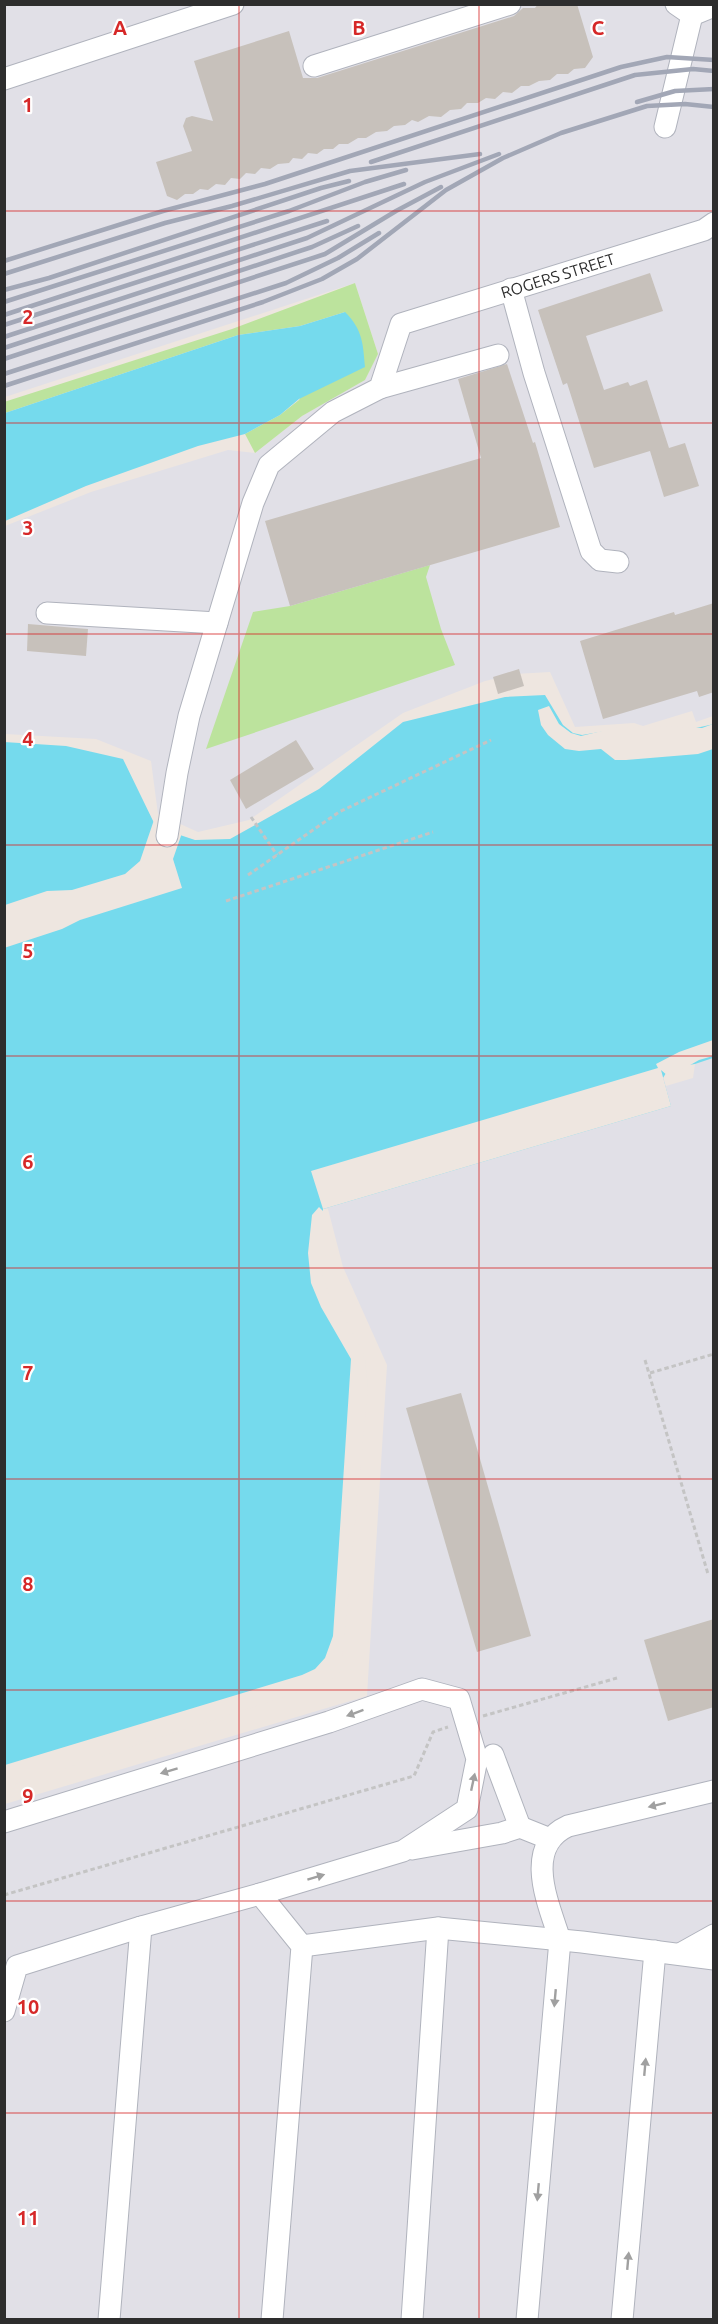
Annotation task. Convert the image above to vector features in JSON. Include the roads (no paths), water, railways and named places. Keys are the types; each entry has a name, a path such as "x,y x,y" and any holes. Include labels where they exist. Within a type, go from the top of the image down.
{"lane":[{"path":"4,79 233,4"},
{"path":"314,66 510,4"},
{"path":"665,127 684,10 714,6"},
{"name":"ROGERS STREET","path":"380,388 401,324 694,234 714,223"},
{"path":"511,289 534,373 591,551 600,560 618,562"},
{"path":"167,836 189,716 253,503 269,465 333,412 380,388 498,355"},
{"path":"47,613 217,623"},
{"path":"4,1822 329,1722 422,1689 459,1699 477,1759 467,1809 403,1851"},
{"path":"493,1755 520,1827"},
{"path":"527,2319 560,1940 542,1883 542,1868 550,1839 568,1826 714,1791"},
{"path":"4,2011 11,1968 141,1927 403,1851 502,1833 520,1827 550,1839"},
{"path":"260,1894 302,1946 272,2319"},
{"path":"109,2319 141,1927"},
{"path":"412,2319 438,1928"},
{"path":"302,1946 438,1928 714,1959"},
{"path":"680,1954 714,1935"},
{"path":"622,2319 656,1951"}],"water":[{"path":"345,312 359,331 363,344 365,367 299,399 280,415 245,434 198,446 86,486 5,521 5,413 238,335 300,326"},
{"path":"545,695 563,725 573,733 582,735 611,730 687,730 714,724 713,1058 695,1064 669,1068 663,1078 671,1106 323,1209 320,1272 331,1306 359,1352 338,1669 4,1785 4,742 66,746 123,759 156,827 195,840 230,839 319,789 403,722 505,697"}],"railway":[{"path":"4,261 163,211 265,184 621,67 667,57 714,60"},
{"path":"371,162 635,75 693,69 714,71"},
{"path":"637,102 675,91 714,89"},
{"path":"4,386 263,302 322,279 357,259 446,190 503,158 561,133 647,106 685,104 714,107"},
{"path":"4,274 165,223 350,171 480,154"},
{"path":"4,337 307,238 425,182 499,154"},
{"path":"4,302 289,211 365,182 406,170"},
{"path":"4,290 49,278 321,188 349,181"},
{"path":"4,315 404,184"},
{"path":"4,359 325,254 441,187"},
{"path":"4,325 327,221"},
{"path":"4,348 312,247 358,226"},
{"path":"4,374 286,283 338,258 379,233"}]}
